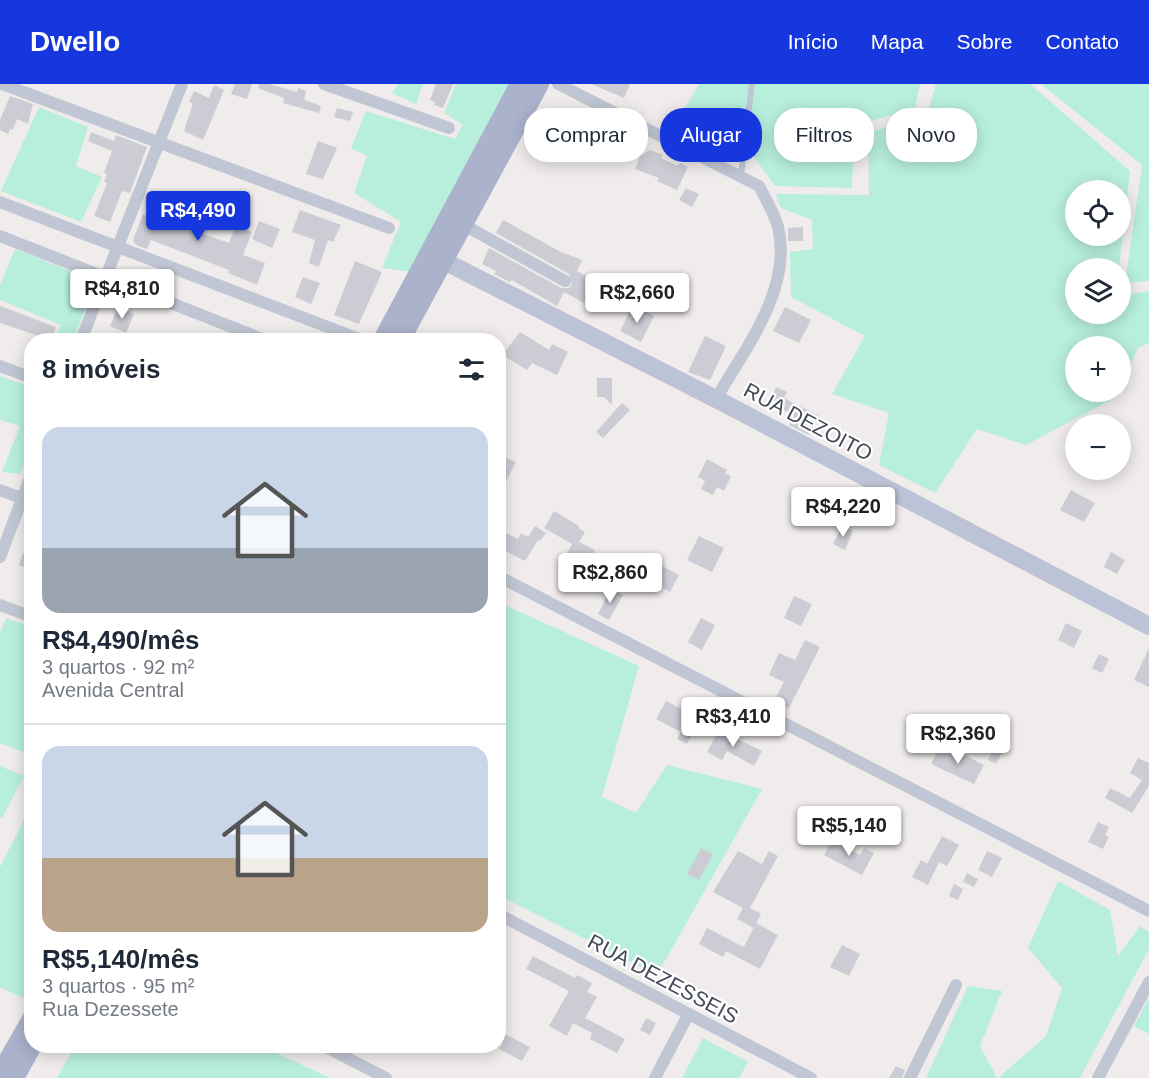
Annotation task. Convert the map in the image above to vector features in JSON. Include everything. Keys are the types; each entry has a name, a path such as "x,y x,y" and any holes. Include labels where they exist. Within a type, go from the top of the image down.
{"main road":[{"path":"387,333 520,84"},
{"path":"404,333 539,84"},
{"name":"RUA DEZOITO","path":"444,261 716,399 1149,627"},
{"path":"0,1075 24,1033"},
{"path":"14,1078 28,1053"}],"street":[{"path":"2,84 389,228"},
{"path":"84,333 182,84"},
{"path":"324,84 449,128"},
{"path":"558,84 759,186 777,226 781,250 780,274 768,306 716,399"},
{"path":"0,202 344,333"},
{"path":"464,225 565,281"},
{"path":"0,236 247,333"},
{"path":"0,366 24,375"},
{"path":"0,490 24,499"},
{"path":"0,557 24,506"},
{"path":"506,580 1149,911"},
{"path":"0,605 24,614"},
{"name":"RUA DEZESSEIS","path":"506,918 811,1078"},
{"path":"1098,1078 1149,982"},
{"path":"910,1078 956,985"},
{"path":"655,1078 688,1015"},
{"path":"338,1053 386,1078"}],"lane":[{"path":"741,176 752,84"}],"green space":[{"path":"399,84 423,84 416,104 392,93"},
{"path":"456,84 512,84 412,272 382,268 401,222 354,193 367,156 351,148 366,111 455,139 463,125 444,113"},
{"path":"699,84 920,84 915,108 886,108 886,117 874,120 874,108 774,108 774,162 853,162 852,188 775,186 757,162 762,162 762,108 685,108"},
{"path":"936,84 1030,84 1130,171 1129,180 1065,180 1065,246 1121,246 1120,258 1065,258 1065,324 1131,324 1131,294 1149,291 1149,343 1138,348 1131,364 1131,336 1065,336 1065,402 1107,402 1084,414 1065,414 1065,424 1026,445 977,429 935,493 879,465 889,413 832,394 865,336 791,297 790,252 813,249 812,220 781,208 775,194 869,195 868,162 874,162 874,131 886,127 886,162 977,162 977,108 929,108"},
{"path":"1041,84 1149,84 1149,281 1131,282 1131,258 1129,258 1142,165"},
{"path":"39,107 88,127 76,166 102,177 81,222 1,191"},
{"path":"15,249 96,281 76,333 57,333 61,325 0,300 0,285"},
{"path":"0,376 24,385 24,464 20,474 2,472 20,426 0,420"},
{"path":"506,606 639,666 602,797 636,813 667,765 762,789 657,975 506,899"},
{"path":"6,618 24,624 24,752 0,743 0,632"},
{"path":"0,766 24,776 2,818 0,817"},
{"path":"24,820 24,999 0,987 0,867"},
{"path":"1058,881 1110,910 1118,956 1140,926 1149,932 1149,949 1080,1078 998,1078 1046,1036 1062,988 1028,948"},
{"path":"968,986 1002,991 980,1046 997,1078 926,1078"},
{"path":"1149,997 1149,1034 1134,1026"},
{"path":"703,1038 748,1062 739,1078 682,1078"},
{"path":"71,1053 276,1053 330,1078 57,1078"}],"building":[{"path":"235,84 252,84 247,99 231,94"},
{"path":"259,84 269,84 297,92 298,88 306,91 304,100 321,106 319,113 283,103 284,98 258,88"},
{"path":"436,84 453,84 443,108 434,105 435,102 430,100"},
{"path":"591,84 630,84 624,98"},
{"path":"214,85 224,90 203,140 184,131 193,103 189,102 194,91 209,98"},
{"path":"10,96 33,104 28,124 17,119 13,130 10,129 8,134 0,130 0,120"},
{"path":"337,108 353,112 350,121 334,117"},
{"path":"91,132 114,141 116,135 147,147 130,193 122,191 110,222 94,216 107,183 104,182 107,174 104,173 112,151 88,141"},
{"path":"318,141 337,148 323,179 306,174"},
{"path":"648,151 660,154 660,162 669,162 677,166 680,163 688,167 677,190 657,181 659,178 635,169 638,162 648,162"},
{"path":"686,188 699,194 692,207 679,200"},
{"path":"155,195 180,207 173,223 229,243 236,225 252,232 243,255 265,263 257,285 228,273 229,270 151,240 147,249 136,245 133,240 143,214 147,216"},
{"path":"300,210 341,225 333,242 328,240 319,267 309,263 315,240 292,232"},
{"path":"503,220 561,252 582,260 577,271 596,282 584,303 564,292 557,306 512,280 510,282 494,274 496,271 482,264 489,248 561,288 569,288 572,284 569,274 496,233"},
{"path":"259,221 280,229 272,248 252,239"},
{"path":"803,227 803,241 788,241 788,228"},
{"path":"355,261 382,272 359,324 334,315"},
{"path":"303,277 320,283 311,304 295,297"},
{"path":"633,305 654,316 641,342 620,331"},
{"path":"0,306 56,327 54,333 30,333 0,323"},
{"path":"118,307 134,314 126,333 110,326"},
{"path":"785,307 811,320 799,343 773,331"},
{"path":"520,332 549,350 552,344 568,352 557,375 532,363 527,370 506,357 506,350"},
{"path":"705,336 726,346 710,380 688,372"},
{"path":"597,378 612,378 612,405 604,397 597,397"},
{"path":"776,387 787,392 784,398 819,416 809,435 789,425 794,415 769,403"},
{"path":"622,403 630,410 603,438 596,432"},
{"path":"506,458 516,462 506,481"},
{"path":"707,459 727,470 725,473 731,476 724,491 717,487 713,495 701,489 705,481 698,477"},
{"path":"1071,490 1095,503 1084,522 1060,510"},
{"path":"818,500 833,508 826,519 812,511"},
{"path":"554,511 579,526 578,528 585,532 579,542 595,550 582,575 561,564 572,544 544,528"},
{"path":"535,526 546,533 540,541 538,540 525,561 506,551 506,533 518,539 521,533 528,537"},
{"path":"842,526 853,531 845,550 833,544"},
{"path":"699,536 724,548 712,572 687,560"},
{"path":"1111,552 1125,560 1117,574 1104,567"},
{"path":"23,553 24,553 24,567 19,565"},
{"path":"656,563 679,575 670,592 648,580"},
{"path":"611,589 623,595 609,620 598,614"},
{"path":"794,596 812,604 801,626 784,618"},
{"path":"701,618 715,625 702,650 688,642"},
{"path":"1066,623 1082,631 1074,648 1058,640"},
{"path":"805,640 820,647 789,708 774,701 784,682 769,675 779,653 795,660"},
{"path":"1149,648 1149,687 1134,680"},
{"path":"1099,654 1109,659 1102,673 1092,668"},
{"path":"666,701 700,719 687,744 677,739 681,732 656,719"},
{"path":"719,730 762,751 754,766 727,751 722,760 707,752"},
{"path":"996,744 1005,748 996,764 988,760"},
{"path":"940,747 951,753 953,749 984,765 974,784 931,764"},
{"path":"1138,758 1149,763 1149,786 1132,813 1105,798 1110,788 1130,798 1142,780 1130,773"},
{"path":"1098,822 1109,827 1105,835 1109,837 1103,849 1088,842"},
{"path":"942,836 959,845 947,866 939,862 928,885 912,877 921,860 927,864"},
{"path":"832,840 860,855 864,848 874,853 862,875 824,855"},
{"path":"701,848 713,854 699,880 687,874"},
{"path":"738,851 762,864 769,851 778,856 750,908 761,914 754,928 737,919 743,908 713,892"},
{"path":"987,851 1002,858 992,877 978,870"},
{"path":"967,873 978,879 974,887 963,882"},
{"path":"954,884 963,889 958,900 949,896"},
{"path":"756,923 778,935 760,969 726,951 723,957 699,944 707,928 744,947"},
{"path":"842,945 860,954 849,976 830,967"},
{"path":"533,956 575,978 577,975 592,983 587,992 597,997 585,1018 625,1039 617,1053 590,1039 592,1033 573,1023 567,1036 549,1026 569,991 526,969"},
{"path":"646,1018 656,1023 650,1035 640,1030"},
{"path":"506,1034 530,1047 522,1061 506,1053"},
{"path":"896,1066 905,1070 902,1078 889,1078"}]}
